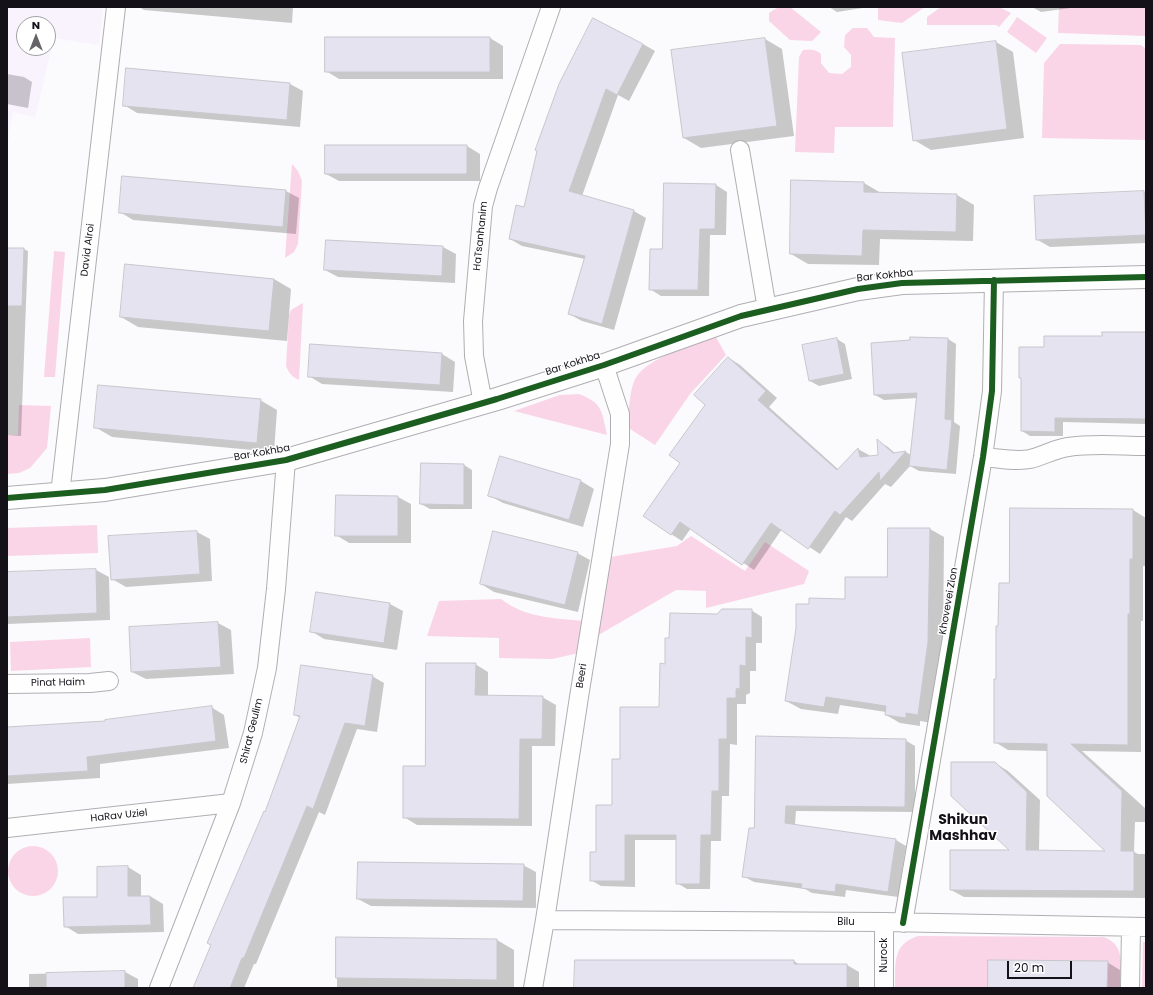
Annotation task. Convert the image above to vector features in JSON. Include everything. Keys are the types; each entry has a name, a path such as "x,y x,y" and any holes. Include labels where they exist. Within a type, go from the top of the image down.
{"street":[{"name":"David Alroi","path":"60,494 116,7"},
{"name":"HaTsanhanim","path":"483,403 474,356 473,321 483,206 550,7"},
{"path":"740,150 767,309"},
{"name":"Bar Kokhba","path":"7,498 105,490 286,460 483,403 604,365 741,316 858,289 902,283 1146,277"},
{"name":"Khovevei Zion","path":"903,923 984,457 992,391 994,280"},
{"name":"Beeri","path":"533,988 620,444 620,414 604,365"},
{"path":"984,457 1013,460 1028,459 1038,457 1054,449 1069,446 1146,446"},
{"name":"Shirat Geulim","path":"159,988 231,803 253,733 267,668 276,589 286,460"},
{"name":"Pinat Haim","path":"7,684 90,683 109,681"},
{"name":"HaRav Uziel","path":"7,828 231,803"},
{"name":"Bilu","path":"545,920 884,922 1138,927"},
{"name":"Nurock","path":"884,922 884,988"},
{"path":"1130,988 1138,927"}],"shaded area":[{"path":"7,7 103,7 99,45 56,38 56,16 16,16 16,56 50,56 35,117 13,112 7,147"},
{"path":"779,7 790,7 821,32 812,41 790,40 769,21 769,13"},
{"path":"878,7 925,7 902,23 878,20"},
{"path":"941,7 999,7 1011,13 999,27 996,25 927,25 927,17"},
{"path":"1059,7 1146,7 1146,36 1058,33"},
{"path":"1017,17 1047,38 1036,53 1007,32"},
{"path":"853,28 867,28 874,37 895,38 893,127 835,127 834,153 795,152 799,57 803,50 815,50 821,54 821,63 829,73 842,74 851,67 851,55 844,47 845,35"},
{"path":"1060,44 1141,45 1146,49 1146,140 1042,138 1044,63"},
{"path":"292,164 298,171 302,181 298,244 294,252 285,258"},
{"path":"54,251 65,252 55,377 44,377"},
{"path":"303,303 299,380 294,378 286,366 289,315 291,310"},
{"path":"716,337 726,355 690,394 655,445 627,427 632,387 637,376 643,369 673,352"},
{"path":"579,394 593,401 600,409 607,435 514,411 560,395"},
{"path":"19,405 51,406 47,448 30,468 19,473 7,474 7,435 18,435"},
{"path":"97,525 98,553 7,556 7,528"},
{"path":"691,536 745,571 765,542 809,571 804,584 706,608 706,591 676,590 595,637 610,557 677,546"},
{"path":"501,599 530,614 551,618 584,621 579,653 552,659 499,658 499,638 427,636 439,601"},
{"path":"90,638 91,667 11,671 10,642"},
{"path":"33,846 42,848 53,857 58,871 56,880 47,891 33,896 24,894 13,885 8,871 10,862 19,851"},
{"path":"918,936 1104,937 1116,946 1121,958 1120,988 1107,988 1107,961 989,960 988,988 895,988 896,963 899,950 909,940"},
{"path":"1143,942 1146,942 1146,988 1142,988"}],"building":[{"path":"593,18 643,44 617,95 606,89 569,191 634,210 602,324 568,314 585,256 509,239 516,205 524,207 537,151 535,150 559,84"},
{"path":"325,37 490,37 490,72 325,72"},
{"path":"765,38 777,126 683,138 671,50"},
{"path":"996,41 1007,129 913,141 902,53"},
{"path":"126,68 290,83 287,120 123,106"},
{"path":"325,145 467,145 467,174 325,174"},
{"path":"122,176 286,190 283,227 119,213"},
{"path":"791,180 864,182 864,192 957,194 956,232 863,230 862,256 790,254"},
{"path":"664,183 716,184 715,229 700,229 698,290 649,290 650,249 662,249"},
{"path":"1144,191 1146,235 1036,240 1034,196"},
{"path":"326,240 443,246 442,276 324,270"},
{"path":"7,248 24,248 22,306 7,306"},
{"path":"125,264 274,279 269,331 120,317"},
{"path":"1102,332 1146,332 1146,419 1055,418 1055,432 1021,431 1021,378 1019,378 1019,347 1044,347 1044,336 1102,336"},
{"path":"910,337 948,338 945,419 952,420 947,470 909,466 917,393 874,395 871,343 910,340"},
{"path":"837,338 844,374 809,381 802,345"},
{"path":"310,344 442,353 440,385 308,377"},
{"path":"728,357 766,391 758,400 837,470 858,448 860,457 878,455 877,439 893,453 906,451 880,481 879,472 840,515 835,511 808,549 771,523 742,565 680,522 671,535 643,516 680,463 669,455 705,405 694,395"},
{"path":"98,385 261,399 257,443 94,428"},
{"path":"500,456 581,480 569,520 488,496"},
{"path":"421,463 464,464 464,505 420,504"},
{"path":"336,495 398,496 398,536 335,536"},
{"path":"1010,508 1133,509 1133,559 1130,559 1130,614 1128,614 1128,745 1071,744 1122,791 1121,851 1134,851 1134,891 950,890 950,850 1009,850 951,796 951,762 995,762 1027,792 1026,850 1105,851 1047,796 1047,744 994,743 996,626 998,626 999,583 1009,583"},
{"path":"888,528 930,528 928,642 918,715 906,713 906,718 885,715 886,706 826,697 824,707 785,701 796,628 796,604 809,604 809,598 845,599 845,577 887,577"},
{"path":"197,531 200,574 111,580 108,536"},
{"path":"493,531 578,552 565,605 480,584"},
{"path":"96,569 97,613 7,617 7,572"},
{"path":"316,592 390,603 384,643 310,632"},
{"path":"722,609 752,609 752,638 746,637 746,666 740,665 740,688 736,689 736,698 727,698 727,739 719,739 719,791 712,791 711,835 701,835 700,884 676,884 676,835 625,835 625,881 590,881 590,852 596,852 596,805 612,805 612,759 620,759 620,707 659,707 660,663 665,664 665,638 669,638 670,613 717,614"},
{"path":"218,622 221,667 131,672 129,627"},
{"path":"426,663 476,663 475,695 543,696 542,739 520,739 519,819 403,818 403,766 425,766"},
{"path":"301,665 373,675 365,726 345,723 313,809 307,806 244,958 242,958 230,988 193,988 211,945 207,943 264,811 265,812 300,716 294,715"},
{"path":"212,706 216,741 87,757 88,771 7,776 7,727 105,721"},
{"path":"756,736 906,739 905,807 786,806 785,823 896,839 888,892 836,884 835,892 801,888 802,884 742,877 749,828 754,828"},
{"path":"358,862 524,864 523,901 357,899"},
{"path":"128,866 128,896 150,896 151,925 64,927 63,897 97,897 97,867"},
{"path":"336,937 497,939 497,980 336,978"},
{"path":"575,960 794,960 794,964 847,964 847,988 574,988"},
{"path":"988,960 1108,961 1107,988 988,988"},
{"path":"125,971 125,988 46,988 46,973"}],"cycle path":[{"path":"7,498 105,490 286,460 497,399 604,365 741,316 858,289 902,283 1146,277"},
{"path":"903,923 983,457 992,391 994,280"}],"district":[{"name":"Shikun Mashhav","path":"963,828"}]}
